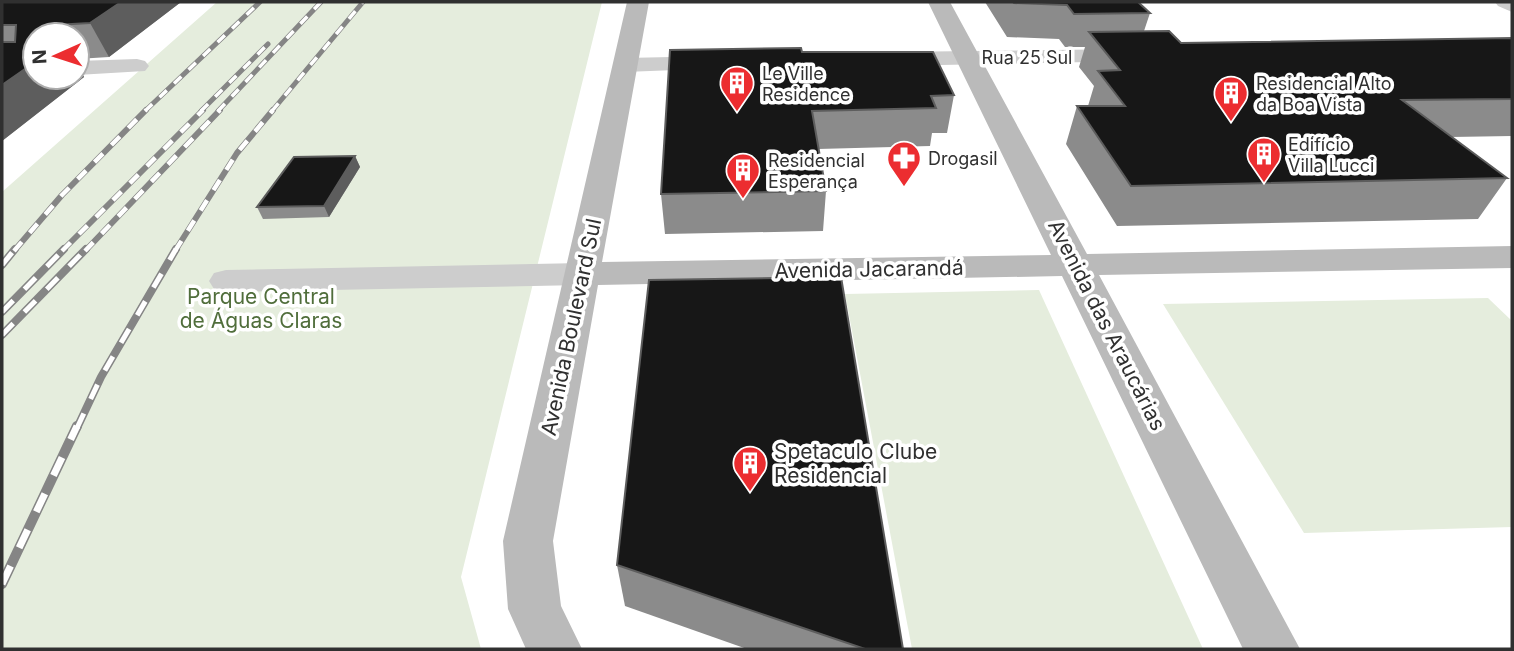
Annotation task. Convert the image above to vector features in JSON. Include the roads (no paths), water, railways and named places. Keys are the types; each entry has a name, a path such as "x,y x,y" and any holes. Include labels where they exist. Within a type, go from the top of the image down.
{"street":[{"name":"Avenida Boulevard Sul","path":"554,649 535,609 528,541 638,2"},
{"name":"Avenida das Araucárias","path":"939,2 1272,649"},
{"path":"1504,2 1512,6"},
{"name":"Rua 25 Sul","path":"860,60 1150,56"},
{"path":"625,65 736,62"},
{"path":"91,68 137,66"},
{"name":"Avenida Jacarandá","path":"226,281 1509,260"}],"railway":[{"path":"145,111 260,2"},
{"path":"218,111 321,2"},
{"path":"272,111 363,2"},
{"path":"201,111 268,44"},
{"path":"64,249 203,110"},
{"path":"85,251 220,110"},
{"path":"175,251 237,153 273,110"},
{"path":"14,251 62,195 145,111"},
{"path":"2,265 15,249"},
{"path":"2,312 64,249"},
{"path":"2,335 86,249"},
{"path":"77,428 101,377 176,249"},
{"path":"2,584 77,426"}],"place":[{"name":"Le Ville Residence","path":"737,113"},
{"name":"Residencial Alto da Boa Vista","path":"1231,123"},
{"name":"Edifício Villa Lucci","path":"1264,184"},
{"name":"Drogasil","path":"904,188"},
{"name":"Residencial Esperança","path":"743,200"},
{"name":"Spetaculo Clube Residencial","path":"750,493"}],"park label":[{"name":"Parque Central de Águas Claras","path":"261,308"}]}
